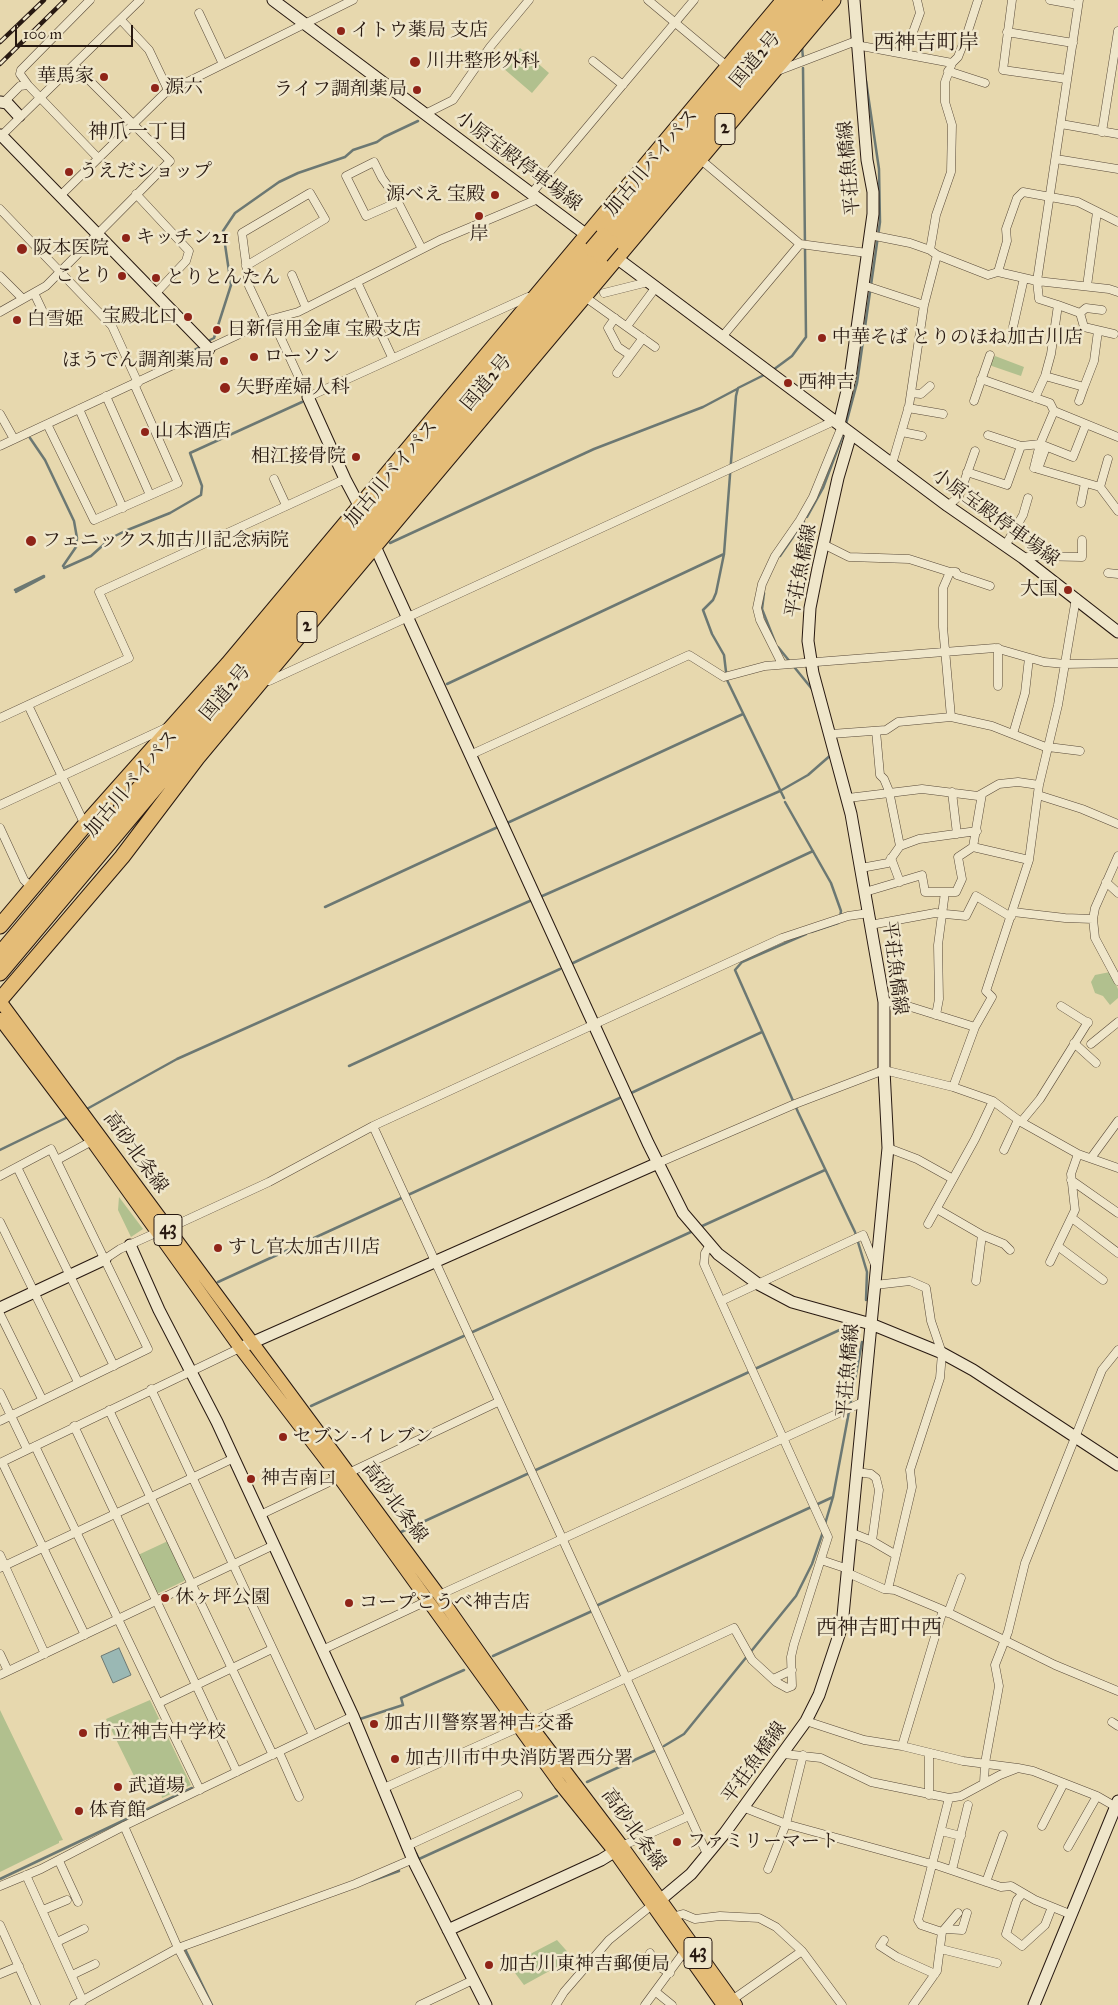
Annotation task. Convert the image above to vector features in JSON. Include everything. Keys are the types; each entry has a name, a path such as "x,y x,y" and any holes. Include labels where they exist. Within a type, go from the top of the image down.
{"highway":[{"name":"国道2号","path":"0,926 85,825 172,728 361,509 537,296 593,246 728,67 784,0"},
{"name":"加古川バイパス","path":"607,240 800,0"},
{"name":"加古川バイパス","path":"0,973 169,761 593,246 607,240 815,0"},
{"name":"国道2号","path":"0,1000 122,857 197,758 374,545 586,297 833,0"},
{"name":"加古川バイパス","path":"0,954 169,761"},
{"path":"0,938 88,830 147,768 169,761"},
{"path":"0,1000 4,988 122,844 150,804 169,761"}],"main road":[{"name":"小原宝殿停車場線","path":"273,0 534,196 593,246 618,259 948,506 1023,558 1118,632"},
{"name":"平荘魚橋線","path":"656,1902 690,1874 745,1808 784,1754 815,1706 831,1665 842,1626 852,1533 857,1472 859,1403 877,1269 888,1148 884,1070 884,1002 848,798 808,641 810,608 843,428 867,253 876,237 873,192 867,160 862,45 854,0"},
{"path":"2,102 19,116"},
{"path":"1,136 61,195 209,349"},
{"path":"308,397 345,479 361,509"},
{"path":"374,545 624,1091 680,1208 696,1229 710,1245 758,1284 792,1302 869,1324 942,1353 973,1370 1118,1465"},
{"name":"高砂北条線","path":"0,1000 77,1113 162,1230 240,1348 439,1595 525,1725"},
{"name":"高砂北条線","path":"0,1019 77,1113 92,1141 253,1343 427,1601 525,1725 618,1848 656,1902 684,1952 731,2003"},
{"path":"240,1348 658,1163"},
{"path":"130,1245 190,1372 217,1422 232,1459 262,1513 274,1545 325,1649 386,1787 410,1845 414,1861 486,2005"},
{"path":"0,1308 106,1259"},
{"path":"1034,2005 1117,1805"},
{"path":"448,1930 601,1860 618,1848"},
{"name":"高砂北条線","path":"656,1902 672,1917 731,2003"}],"street":[{"path":"90,0 21,70 20,74 28,85 98,158"},
{"path":"1,136 19,116 140,0"},
{"path":"61,195 134,123 169,92 352,0"},
{"path":"425,114 453,100 490,47 529,0"},
{"path":"648,0 728,67"},
{"path":"0,446 269,321 306,308 422,249 534,196 694,0"},
{"path":"905,54 920,13 916,0"},
{"path":"930,250 936,215 951,172 952,124 944,92 948,71 958,57 968,34 978,0"},
{"path":"1012,0 1003,70 1067,79"},
{"path":"1050,0 1079,2 1037,280 1038,299 1080,313"},
{"path":"199,13 223,64"},
{"path":"120,20 148,50 169,92"},
{"path":"1102,132 1118,31"},
{"path":"1007,32 1073,43"},
{"path":"775,69 780,70 862,45 952,63"},
{"path":"594,61 623,85"},
{"path":"0,312 46,286 170,161 74,65"},
{"path":"948,71 985,83"},
{"path":"2,102 20,86 28,85"},
{"path":"1061,124 1118,134"},
{"path":"700,159 804,244 867,253"},
{"path":"1056,159 1118,169"},
{"path":"398,202 366,216 346,176 374,162 398,202 422,249"},
{"path":"998,272 1008,241 1006,229 1017,198 1023,192 1078,202 1118,222"},
{"path":"246,266 324,218 310,193 242,233 246,266 249,286 308,397 528,297 537,296"},
{"path":"136,194 189,251 186,261 156,293"},
{"path":"1087,286 1097,212"},
{"path":"2,214 112,326 178,483 94,520 47,424"},
{"path":"876,237 910,243 988,275 998,272 1024,278 1118,292"},
{"path":"722,337 804,244"},
{"path":"892,464 908,408 924,306 937,255"},
{"path":"292,275 306,308"},
{"path":"0,276 22,298"},
{"path":"1013,327 1024,278"},
{"path":"357,282 391,355"},
{"path":"604,293 652,285"},
{"path":"627,326 652,285"},
{"path":"863,285 924,306"},
{"path":"34,293 44,314"},
{"path":"586,297 655,347"},
{"path":"1035,398 1045,376 1058,305"},
{"path":"1080,313 1086,308 1102,310"},
{"path":"1080,313 1084,327 1114,334"},
{"path":"615,318 608,328 618,347 630,355"},
{"path":"1079,401 1094,361 1098,331"},
{"path":"617,373 643,338"},
{"path":"974,401 990,355"},
{"path":"1045,376 1084,387"},
{"path":"981,379 1050,403 1054,411 1118,437"},
{"path":"911,393 921,394 930,386"},
{"path":"106,396 150,496"},
{"path":"908,408 943,414"},
{"path":"79,409 123,508"},
{"path":"1034,470 1054,411"},
{"path":"0,414 14,439"},
{"path":"988,435 1021,446 1043,446 1073,457 1086,424"},
{"path":"262,680 269,681 735,467 843,428"},
{"path":"788,664 760,620 757,608 762,584 775,556 800,520 813,497 843,428"},
{"path":"902,432 922,436"},
{"path":"968,472 1007,485 1021,446"},
{"path":"1043,446 1038,469 1084,484 1100,487 1118,511"},
{"path":"948,506 959,496 975,451"},
{"path":"1100,487 1108,459"},
{"path":"274,479 286,505"},
{"path":"0,718 130,658 99,592 345,479"},
{"path":"1081,503 1084,484"},
{"path":"1005,546 1023,516 1028,498"},
{"path":"1023,558 1034,556 1082,557 1082,540"},
{"path":"823,544 849,557 909,559 950,572 956,572 957,575 990,586"},
{"path":"950,572 943,588 943,639 946,652 951,717"},
{"path":"1108,573 1118,574"},
{"path":"953,1087 975,1027 992,997 986,991 1029,860 1039,785 1065,664 1076,598"},
{"path":"470,755 689,655 728,676 766,666 998,648 1029,658 1065,664 1118,662"},
{"path":"998,648 998,686"},
{"path":"1013,734 1025,693 1029,658"},
{"path":"28,705 85,825"},
{"path":"831,734 886,730 898,722 951,717 992,726 1048,747 1080,751"},
{"path":"0,805 166,726 172,728"},
{"path":"876,731 880,775 884,779 889,792 900,846"},
{"path":"848,798 922,789 972,796 982,794 999,784 1018,782 1039,785"},
{"path":"952,792 956,834"},
{"path":"865,892 922,875 925,892 958,890 962,879 958,857 973,847 982,794"},
{"path":"1038,795 1082,809 1118,824"},
{"path":"0,828 24,880 32,889"},
{"path":"861,868 888,863 900,846 919,839 976,831"},
{"path":"973,847 1029,860"},
{"path":"1118,856 1095,908 1094,919 1096,938 1118,981"},
{"path":"891,858 900,882"},
{"path":"1106,882 1118,893"},
{"path":"936,1015 939,999 938,945 945,892"},
{"path":"870,925 942,913 966,916 976,896 1012,915 1094,919"},
{"path":"106,1259 130,1245 269,1182 372,1126 594,1023 782,938 834,920 869,913"},
{"path":"884,1002 898,1003 975,1027"},
{"path":"1004,1150 1020,1121 1040,1100 1088,1023 1061,1006"},
{"path":"1092,1044 1118,1022"},
{"path":"1074,1043 1096,1063"},
{"path":"658,1163 792,1105 884,1070 953,1087 992,1101 1020,1121 1078,1154 1118,1168"},
{"path":"928,1224 992,1101"},
{"path":"1091,1158 1118,1121"},
{"path":"372,1126 707,1854"},
{"path":"57,1160 92,1141"},
{"path":"888,1148 917,1159 952,1179"},
{"path":"0,1176 51,1149 148,1349 0,1421"},
{"path":"1050,1262 1059,1247 1076,1206 1071,1174 1078,1154"},
{"path":"17,1166 114,1366"},
{"path":"1071,1180 1118,1213"},
{"path":"937,1209 982,1235 1004,1244 1010,1250"},
{"path":"1072,1218 1118,1253"},
{"path":"0,1222 78,1382"},
{"path":"721,1301 863,1235 877,1269"},
{"path":"976,1281 982,1235"},
{"path":"386,1787 734,1628 752,1660 773,1679 790,1689 793,1683 794,1644 828,1537 704,1264 705,1253 710,1245"},
{"path":"1059,1247 1103,1280"},
{"path":"875,1285 910,1280 926,1288 931,1321 942,1353 940,1378 910,1470 912,1487 888,1589"},
{"path":"0,1314 42,1399"},
{"path":"85,1635 1,1462 240,1348"},
{"path":"984,1783 985,1763 1000,1686 995,1665 1010,1624 1025,1563 1102,1370 1118,1350"},
{"path":"151,1389 313,1735"},
{"path":"0,1394 78,1532 200,1790"},
{"path":"262,1513 498,1402"},
{"path":"439,1595 715,1471 783,1437 859,1403"},
{"path":"109,1410 152,1496 233,1668 299,1797"},
{"path":"74,1426 237,1772"},
{"path":"3,1567 232,1459"},
{"path":"857,1472 871,1474 876,1478 880,1490 872,1541"},
{"path":"852,1533 872,1541 896,1555"},
{"path":"0,1675 274,1545"},
{"path":"0,1555 3,1567 45,1654"},
{"path":"821,1560 888,1589 946,1611 1055,1665 1118,1691"},
{"path":"902,1746 946,1611 961,1578"},
{"path":"325,1649 427,1601"},
{"path":"159,1702 272,1649"},
{"path":"0,1654 8,1671"},
{"path":"773,1679 792,1670"},
{"path":"0,1886 59,1861 124,1826 353,1716"},
{"path":"806,1721 864,1740 902,1746 963,1761 1034,1771 1117,1805"},
{"path":"929,1753 929,1795"},
{"path":"784,1754 821,1758 871,1782 949,1798 961,1796 984,1783 1018,1768"},
{"path":"768,1869 786,1824 804,1755"},
{"path":"1042,1826 1064,1783"},
{"path":"410,1845 518,1795"},
{"path":"1068,1847 1097,1796"},
{"path":"949,1798 918,1920 921,1925 944,1930 962,1930 967,1913"},
{"path":"508,1800 512,1808"},
{"path":"952,1870 968,1806"},
{"path":"745,1808 786,1824 932,1864 1001,1887 1011,1886 1072,1915"},
{"path":"618,1848 689,1816"},
{"path":"124,1826 178,1948 208,2005"},
{"path":"941,1831 961,1836"},
{"path":"986,1882 1003,1835"},
{"path":"59,1861 78,1902"},
{"path":"74,2005 178,1948 414,1861"},
{"path":"26,1876 83,2001"},
{"path":"1023,1892 1017,1900 1006,1934 1022,1946 1045,1925 1052,1907"},
{"path":"43,1910 67,1900"},
{"path":"556,2005 564,1992 609,1940 656,1902"},
{"path":"913,2005 935,1974 944,1930 958,1913"},
{"path":"672,1917 683,1914 695,1919 726,1916 759,1918 776,1927 802,1952 842,2005"},
{"path":"0,1925 36,2005"},
{"path":"57,1942 84,1929"},
{"path":"884,1940 880,1946 897,1957 935,1974"},
{"path":"941,1949 997,1963"},
{"path":"645,2005 684,1952"},
{"path":"731,2003 802,1952"},
{"path":"650,1953 658,1966 670,1973"},
{"path":"72,1975 95,1964"},
{"path":"0,1974 19,1966"},
{"path":"420,2005 473,1980"},
{"path":"656,1992 672,2005"}],"green space":[{"path":"520,48 549,73 532,93 503,68"},
{"path":"995,356 1024,367 1021,376 989,365"},
{"path":"1110,972 1118,989 1118,998 1110,1005 1103,996 1095,993 1091,982 1095,975"},
{"path":"119,1197 143,1229 131,1237 118,1210"},
{"path":"168,1541 186,1578 184,1581 159,1593 156,1592 138,1555"},
{"path":"150,1700 191,1785 162,1798 160,1787 138,1784 106,1719"},
{"path":"0,1710 63,1840 0,1872"},
{"path":"557,1940 573,1958 524,1985 509,1965"}],"water":[{"path":"119,1648 131,1675 113,1683 101,1656"}],"waterway":[{"path":"802,47 803,58"},
{"path":"773,370 792,356 806,337 803,68"},
{"path":"846,424 857,383 880,222 879,169 866,81"},
{"path":"210,340 214,338 231,285 223,231 235,213 279,182 298,173 345,157 353,150 377,142 418,121"},
{"path":"173,361 198,348"},
{"path":"766,374 738,388 724,554 716,593 713,600 703,610 712,634 724,655 727,680 784,798"},
{"path":"390,543 594,449 703,407 737,389"},
{"path":"64,568 91,556 111,538 170,513 201,495 202,486 190,453 302,402"},
{"path":"807,517 823,488 844,432"},
{"path":"30,438 45,460 74,521 77,538 76,547 63,566"},
{"path":"780,556 804,521"},
{"path":"447,684 724,554"},
{"path":"15,590 44,576"},
{"path":"16,592 44,577"},
{"path":"764,593 762,609 775,642"},
{"path":"778,647 812,689"},
{"path":"505,824 743,714"},
{"path":"540,897 780,791 808,775 832,754"},
{"path":"785,802 831,883 841,911 840,917"},
{"path":"325,907 500,826"},
{"path":"573,963 813,851"},
{"path":"85,1110 177,1059 532,900"},
{"path":"811,932 838,923"},
{"path":"806,934 742,962 735,970 798,1112 855,1232 867,1272 866,1300"},
{"path":"349,1066 560,969"},
{"path":"629,1094 762,1032"},
{"path":"218,1282 624,1096"},
{"path":"0,1150 68,1117"},
{"path":"700,1227 825,1170"},
{"path":"311,1406 693,1231"},
{"path":"757,1368 846,1327"},
{"path":"825,1524 833,1497 862,1342"},
{"path":"401,1532 749,1372"},
{"path":"493,1656 590,1612 598,1605 833,1497"},
{"path":"664,1746 684,1734 796,1596 812,1564 823,1532"},
{"path":"360,1719 403,1705 401,1698 464,1670"},
{"path":"587,1782 654,1751"},
{"path":"0,1879 192,1788"},
{"path":"416,1853 419,1859 557,1796"},
{"path":"371,1881 399,1871"},
{"path":"185,1949 212,2005"}],"railway":[{"path":"0,42 44,0"},
{"path":"0,64 65,0"}],"place":[{"name":"イトウ薬局 支店","path":"341,31"},
{"name":"川井整形外科","path":"415,62"},
{"name":"華馬家","path":"104,77"},
{"name":"源六","path":"155,88"},
{"name":"ライフ調剤薬局","path":"417,90"},
{"name":"うえだショップ","path":"69,172"},
{"name":"源べえ 宝殿","path":"495,195"},
{"name":"岸","path":"479,216"},
{"name":"キッチン21","path":"126,238"},
{"name":"阪本医院","path":"22,249"},
{"name":"ことり","path":"122,276"},
{"name":"とりとんたん","path":"156,278"},
{"name":"宝殿北口","path":"188,317"},
{"name":"白雪姫","path":"17,320"},
{"name":"日新信用金庫 宝殿支店","path":"217,330"},
{"name":"中華そば とりのほね加古川店","path":"822,338"},
{"name":"ローソン","path":"254,357"},
{"name":"ほうでん調剤薬局","path":"224,361"},
{"name":"西神吉","path":"788,383"},
{"name":"矢野産婦人科","path":"225,388"},
{"name":"山本酒店","path":"145,432"},
{"name":"相江接骨院","path":"356,457"},
{"name":"フェニックス加古川記念病院","path":"31,541"},
{"name":"大国","path":"1068,590"},
{"name":"すし官太加古川店","path":"218,1248"},
{"name":"セブン-イレブン","path":"283,1437"},
{"name":"神吉南口","path":"251,1479"},
{"name":"休ヶ坪公園","path":"165,1598"},
{"name":"コープこうべ神吉店","path":"349,1603"},
{"name":"加古川警察署神吉交番","path":"374,1724"},
{"name":"市立神吉中学校","path":"83,1733"},
{"name":"加古川市中央消防署西分署","path":"395,1759"},
{"name":"武道場","path":"118,1787"},
{"name":"体育館","path":"79,1811"},
{"name":"ファミリーマート","path":"677,1842"},
{"name":"加古川東神吉郵便局","path":"489,1965"}],"district":[{"name":"西神吉町岸","path":"926,44"},
{"name":"神爪一丁目","path":"138,133"},
{"name":"西神吉町中西","path":"879,1629"}]}
